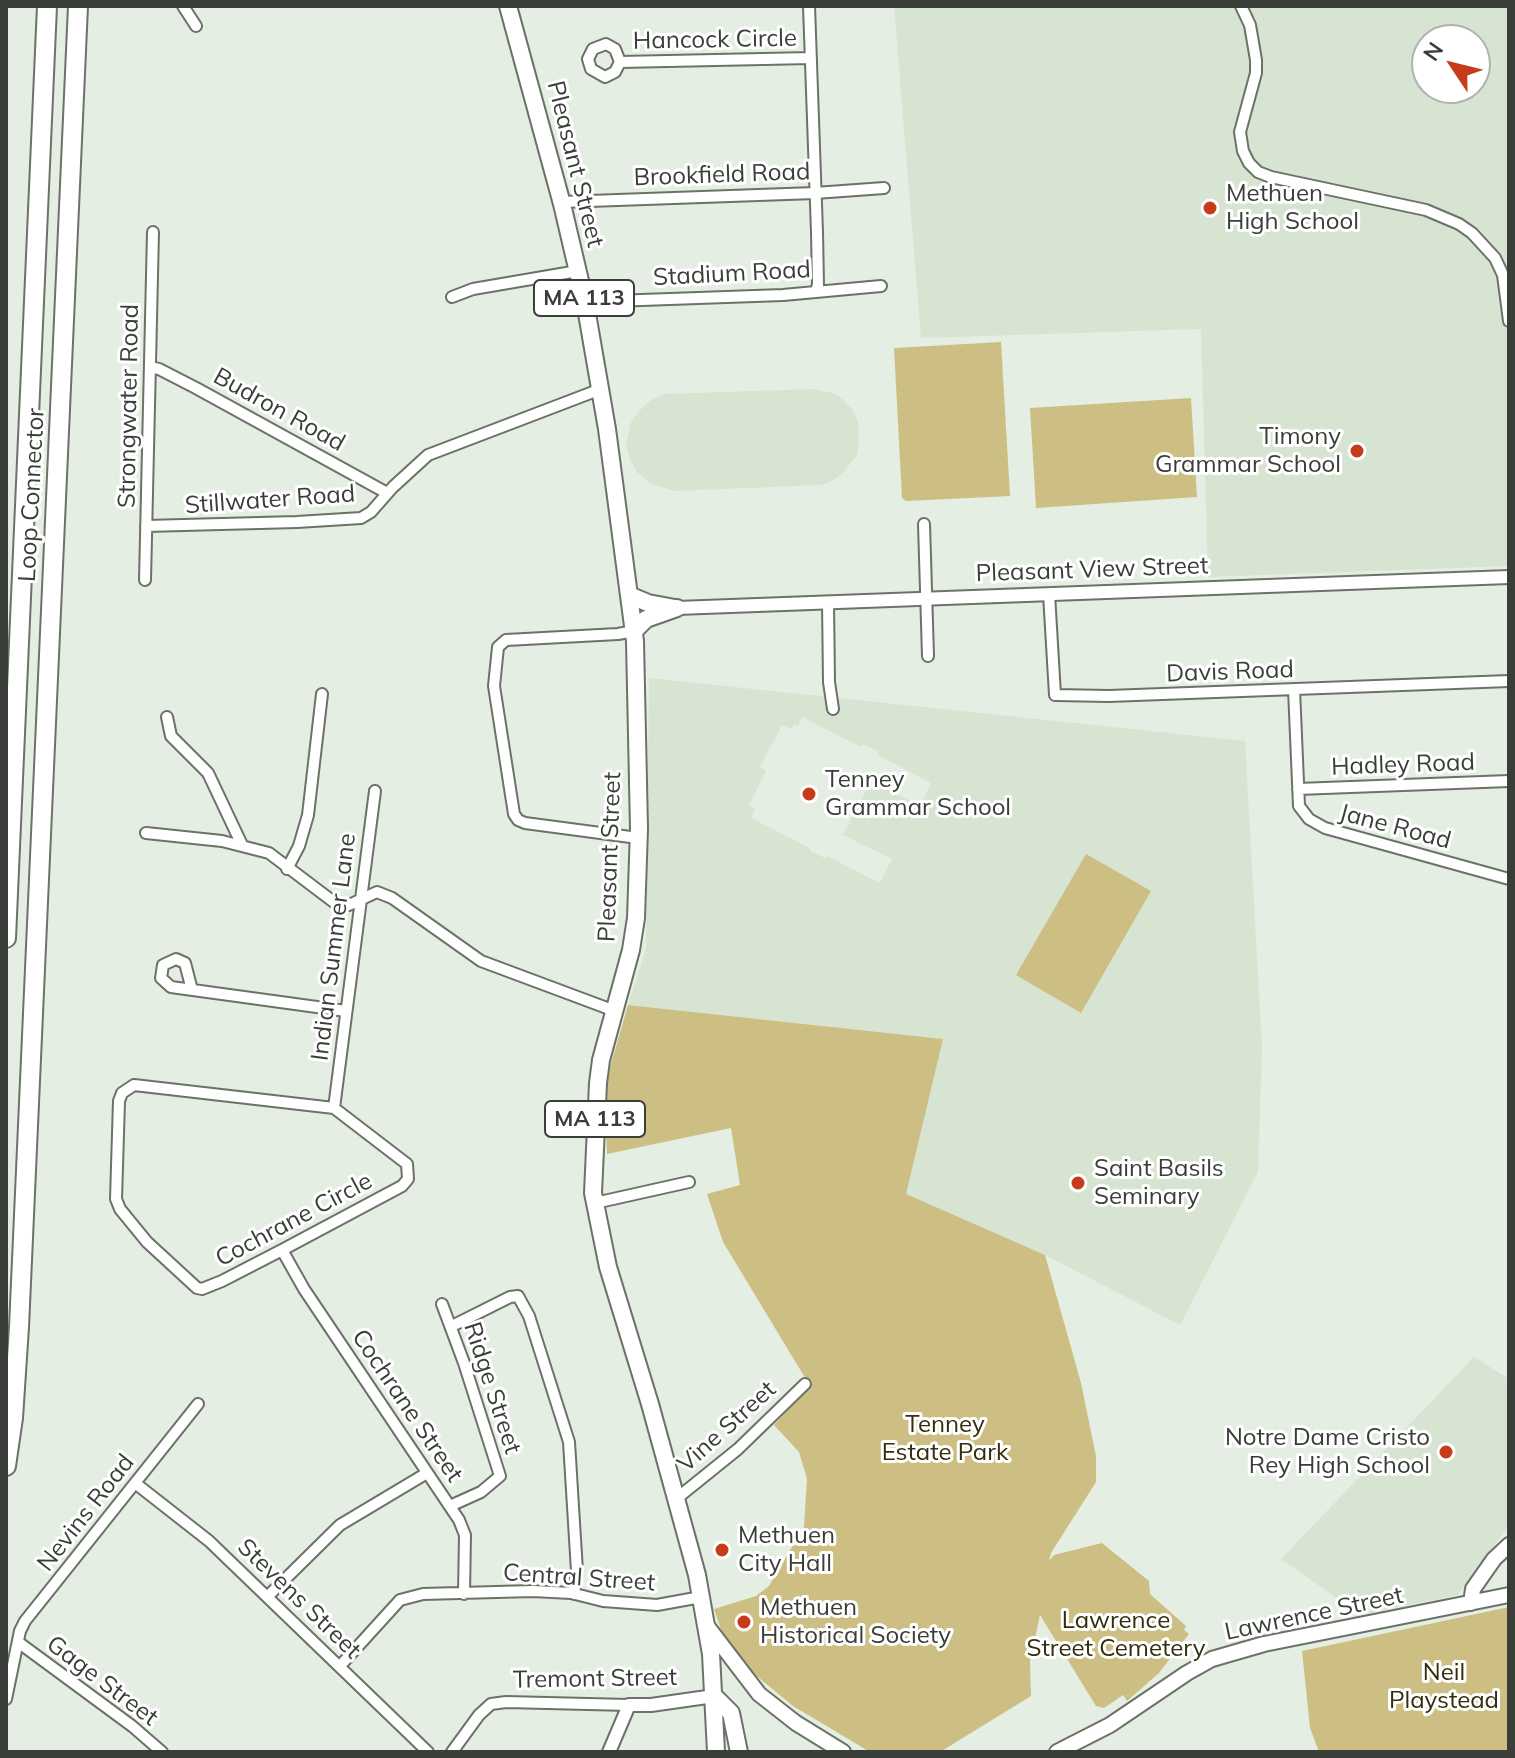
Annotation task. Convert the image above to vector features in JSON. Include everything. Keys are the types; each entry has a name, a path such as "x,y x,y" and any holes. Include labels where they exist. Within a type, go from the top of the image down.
{"highway":[{"name":"Loop Connector","path":"6,938 47,6"},
{"name":"Loop Connector","path":"6,1466 13,1418 20,1313 78,6"}],"main road":[{"name":"Pleasant Street","path":"508,6 585,302 601,389 634,631 638,838 633,938 598,1083 595,1203 608,1267 655,1419 701,1597 714,1696 716,1752"},
{"path":"631,596 648,603 677,608"},
{"path":"634,631 646,619 677,608"},
{"path":"1471,1603 1473,1589 1488,1566 1509,1545"},
{"path":"1488,1566 1502,1596"},
{"name":"Lawrence Street","path":"1057,1752 1110,1725 1212,1659 1264,1644 1502,1596"},
{"path":"707,1625 759,1694 796,1723 843,1752"},
{"name":"MA 113","path":"714,1696 731,1713 739,1752"}],"street":[{"path":"183,6 196,26"},
{"path":"809,6 816,290"},
{"path":"1241,6 1250,25 1256,60 1256,73 1240,132 1243,151 1249,163 1258,172 1271,177 1426,210 1459,224 1495,258 1503,275 1509,321"},
{"name":"Hancock Circle","path":"620,62 811,58"},
{"name":"Brookfield Road","path":"561,202 884,188"},
{"name":"Strongwater Road","path":"145,580 153,232"},
{"path":"452,297 473,289 578,271"},
{"name":"Stadium Road","path":"585,302 783,295 881,286"},
{"name":"Budron Road","path":"150,367 196,388 387,493"},
{"name":"Stillwater Road","path":"146,526 361,518 371,512 428,455 601,389"},
{"path":"924,524 928,656"},
{"name":"Pleasant View Street","path":"677,608 1509,577"},
{"name":"Davis Road","path":"1049,594 1055,695 1109,696 1509,681"},
{"path":"828,602 829,682 833,709"},
{"path":"634,631 506,640 498,647 494,686 514,814 518,820 638,838"},
{"name":"Jane Road","path":"1294,689 1299,806 1316,825 1509,879"},
{"path":"287,869 299,846 308,815 322,694"},
{"path":"167,717 171,736 208,773 242,845"},
{"name":"Hadley Road","path":"1298,789 1509,781"},
{"name":"Indian Summer Lane","path":"334,1108 375,791"},
{"path":"146,833 242,845 269,853 339,906 349,905 377,892 392,898 481,961 615,1011"},
{"path":"192,990 346,1011"},
{"name":"Cochrane Circle","path":"145,1085 334,1108 407,1164 408,1179 402,1186 202,1289 187,1281 147,1242 120,1209 116,1199 119,1101 128,1087 145,1085"},
{"path":"595,1203 689,1182"},
{"name":"Cochrane Street","path":"282,1250 304,1289 450,1506 465,1535 464,1594"},
{"path":"452,1326 510,1297 518,1296 538,1343 569,1442 577,1571 574,1594"},
{"name":"Ridge Street","path":"442,1304 452,1326 500,1476 481,1492 450,1506"},
{"name":"Vine Street","path":"676,1499 738,1449 805,1384"},
{"name":"Nevins Road","path":"6,1699 25,1621 198,1404"},
{"path":"268,1596 340,1525 427,1473"},
{"name":"Stevens Street","path":"135,1483 191,1524 428,1752"},
{"name":"Central Street","path":"340,1666 400,1600 423,1594 533,1591 657,1605 701,1597"},
{"name":"Gage Street","path":"18,1642 132,1726 162,1752"},
{"name":"Tremont Street","path":"452,1752 491,1704 651,1705 714,1696"},
{"path":"609,1752 629,1705"}],"shaded area":[{"name":"Methuen High School","path":"894,6 1509,6 1509,566 1208,577 1201,329 921,338"},
{"path":"814,389 836,394 853,410 858,422 857,455 832,481 821,485 674,491 650,483 637,472 630,460 626,446 631,422 651,400 665,394"},
{"path":"649,678 1245,741 1262,1047 1258,1172 1180,1325 1045,1255 901,1194 943,1039 628,1005 646,949","holes":["802,717 861,747 863,744 879,752 878,755 931,783 920,806 871,781 843,835 892,859 880,883 827,856 825,858 810,851 810,848 751,818 755,809 749,805 766,771 760,767 782,725 791,729 794,724 798,726"]},
{"name":"Notre Dame Cristo Rey High School","path":"1474,1357 1509,1379 1509,1525 1458,1595 1361,1615 1281,1559"}],"green space":[{"path":"1001,342 1010,496 906,501 902,498 894,348"},
{"path":"1191,398 1197,497 1036,508 1030,408"},
{"path":"1086,854 1151,891 1081,1013 1016,975"},
{"name":"Tenney Estate Park","path":"628,1005 943,1039 906,1194 1045,1255 1081,1383 1096,1456 1096,1482 1049,1561 1054,1555 1102,1543 1149,1581 1150,1594 1186,1626 1184,1630 1189,1634 1159,1673 1127,1701 1123,1695 1104,1708 1096,1706 1040,1615 1030,1661 1031,1696 940,1752 870,1752 793,1706 753,1673 723,1636 714,1609 756,1596 769,1586 804,1527 807,1479 799,1452 774,1425 810,1386 723,1242 707,1194 740,1185 731,1128 607,1154 604,1088"},
{"name":"Neil Playstead","path":"1509,1607 1509,1752 1319,1752 1310,1728 1302,1651"}],"place":[{"name":"Methuen High School","path":"1210,208"},
{"name":"Timony Grammar School","path":"1357,451"},
{"name":"Tenney Grammar School","path":"809,794"},
{"name":"Saint Basils Seminary","path":"1078,1183"},
{"name":"Notre Dame Cristo Rey High School","path":"1446,1452"},
{"name":"Methuen City Hall","path":"722,1550"},
{"name":"Methuen Historical Society","path":"744,1622"}],"park label":[{"name":"Lawrence Street Cemetery","path":"1116,1635"}]}
